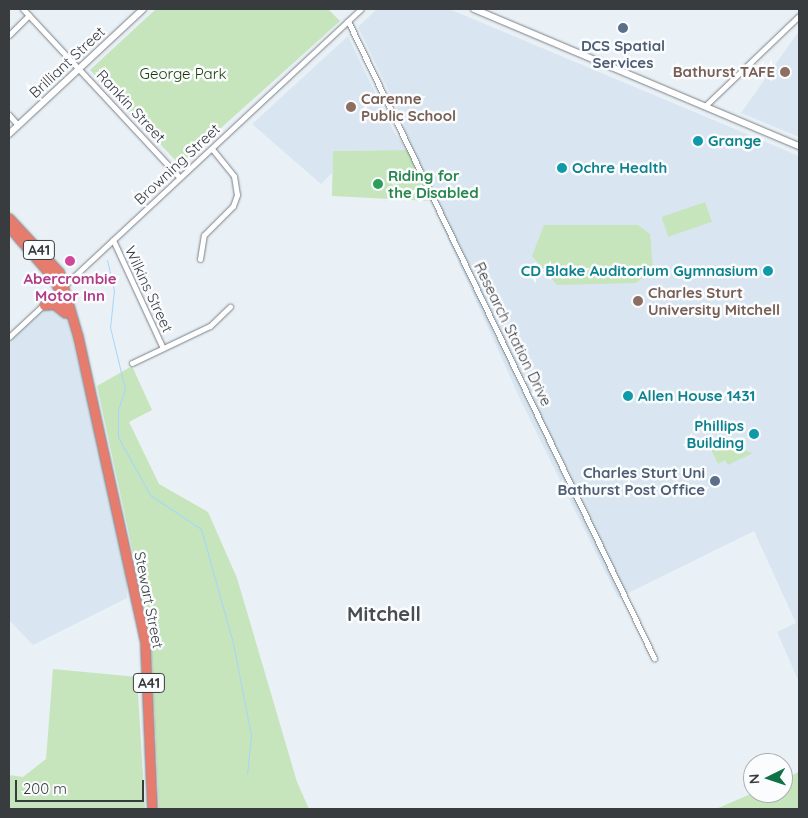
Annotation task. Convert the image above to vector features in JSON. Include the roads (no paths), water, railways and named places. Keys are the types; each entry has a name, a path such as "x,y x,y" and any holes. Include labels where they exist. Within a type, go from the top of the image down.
{"highway":[{"name":"Stewart Street","path":"9,218 55,267 90,400 145,643 152,809"},
{"name":"Stewart Street","path":"9,227 62,288 67,318 90,400"},
{"path":"44,305 58,305 67,318"}],"street":[{"name":"Rankin Street","path":"23,9 180,177"},
{"name":"Brilliant Street","path":"9,134 143,9"},
{"name":"Browning Street","path":"9,335 44,305 361,9"},
{"path":"474,9 799,146"},
{"path":"9,35 29,15"},
{"path":"705,106 799,16"},
{"name":"Research Station Drive","path":"348,21 654,658"},
{"path":"9,115 18,126"},
{"path":"200,259 204,235 233,206 237,195 234,176 212,148"},
{"name":"Wilkins Street","path":"113,240 163,348"},
{"path":"132,363 210,326 230,307"}],"waterway":[{"path":"107,260 114,290 110,327 125,389 118,409 118,437 150,495 201,529 233,643 251,736 247,774"}],"place":[{"name":"DCS Spatial Services","path":"623,28"},
{"name":"Bathurst TAFE","path":"785,72"},
{"name":"Carenne Public School","path":"351,107"},
{"name":"Grange","path":"698,141"},
{"name":"Ochre Health","path":"562,168"},
{"name":"Riding for the Disabled","path":"378,184"},
{"name":"Abercrombie Motor Inn","path":"70,261"},
{"name":"CD Blake Auditorium Gymnasium","path":"768,271"},
{"name":"Charles Sturt University Mitchell","path":"638,301"},
{"name":"Allen House 1431","path":"628,396"},
{"name":"Phillips Building","path":"754,434"},
{"name":"Charles Sturt Uni Bathurst Post Office","path":"715,481"}],"district":[{"name":"Mitchell","path":"384,613"}],"park label":[{"name":"George Park","path":"183,74"}]}
